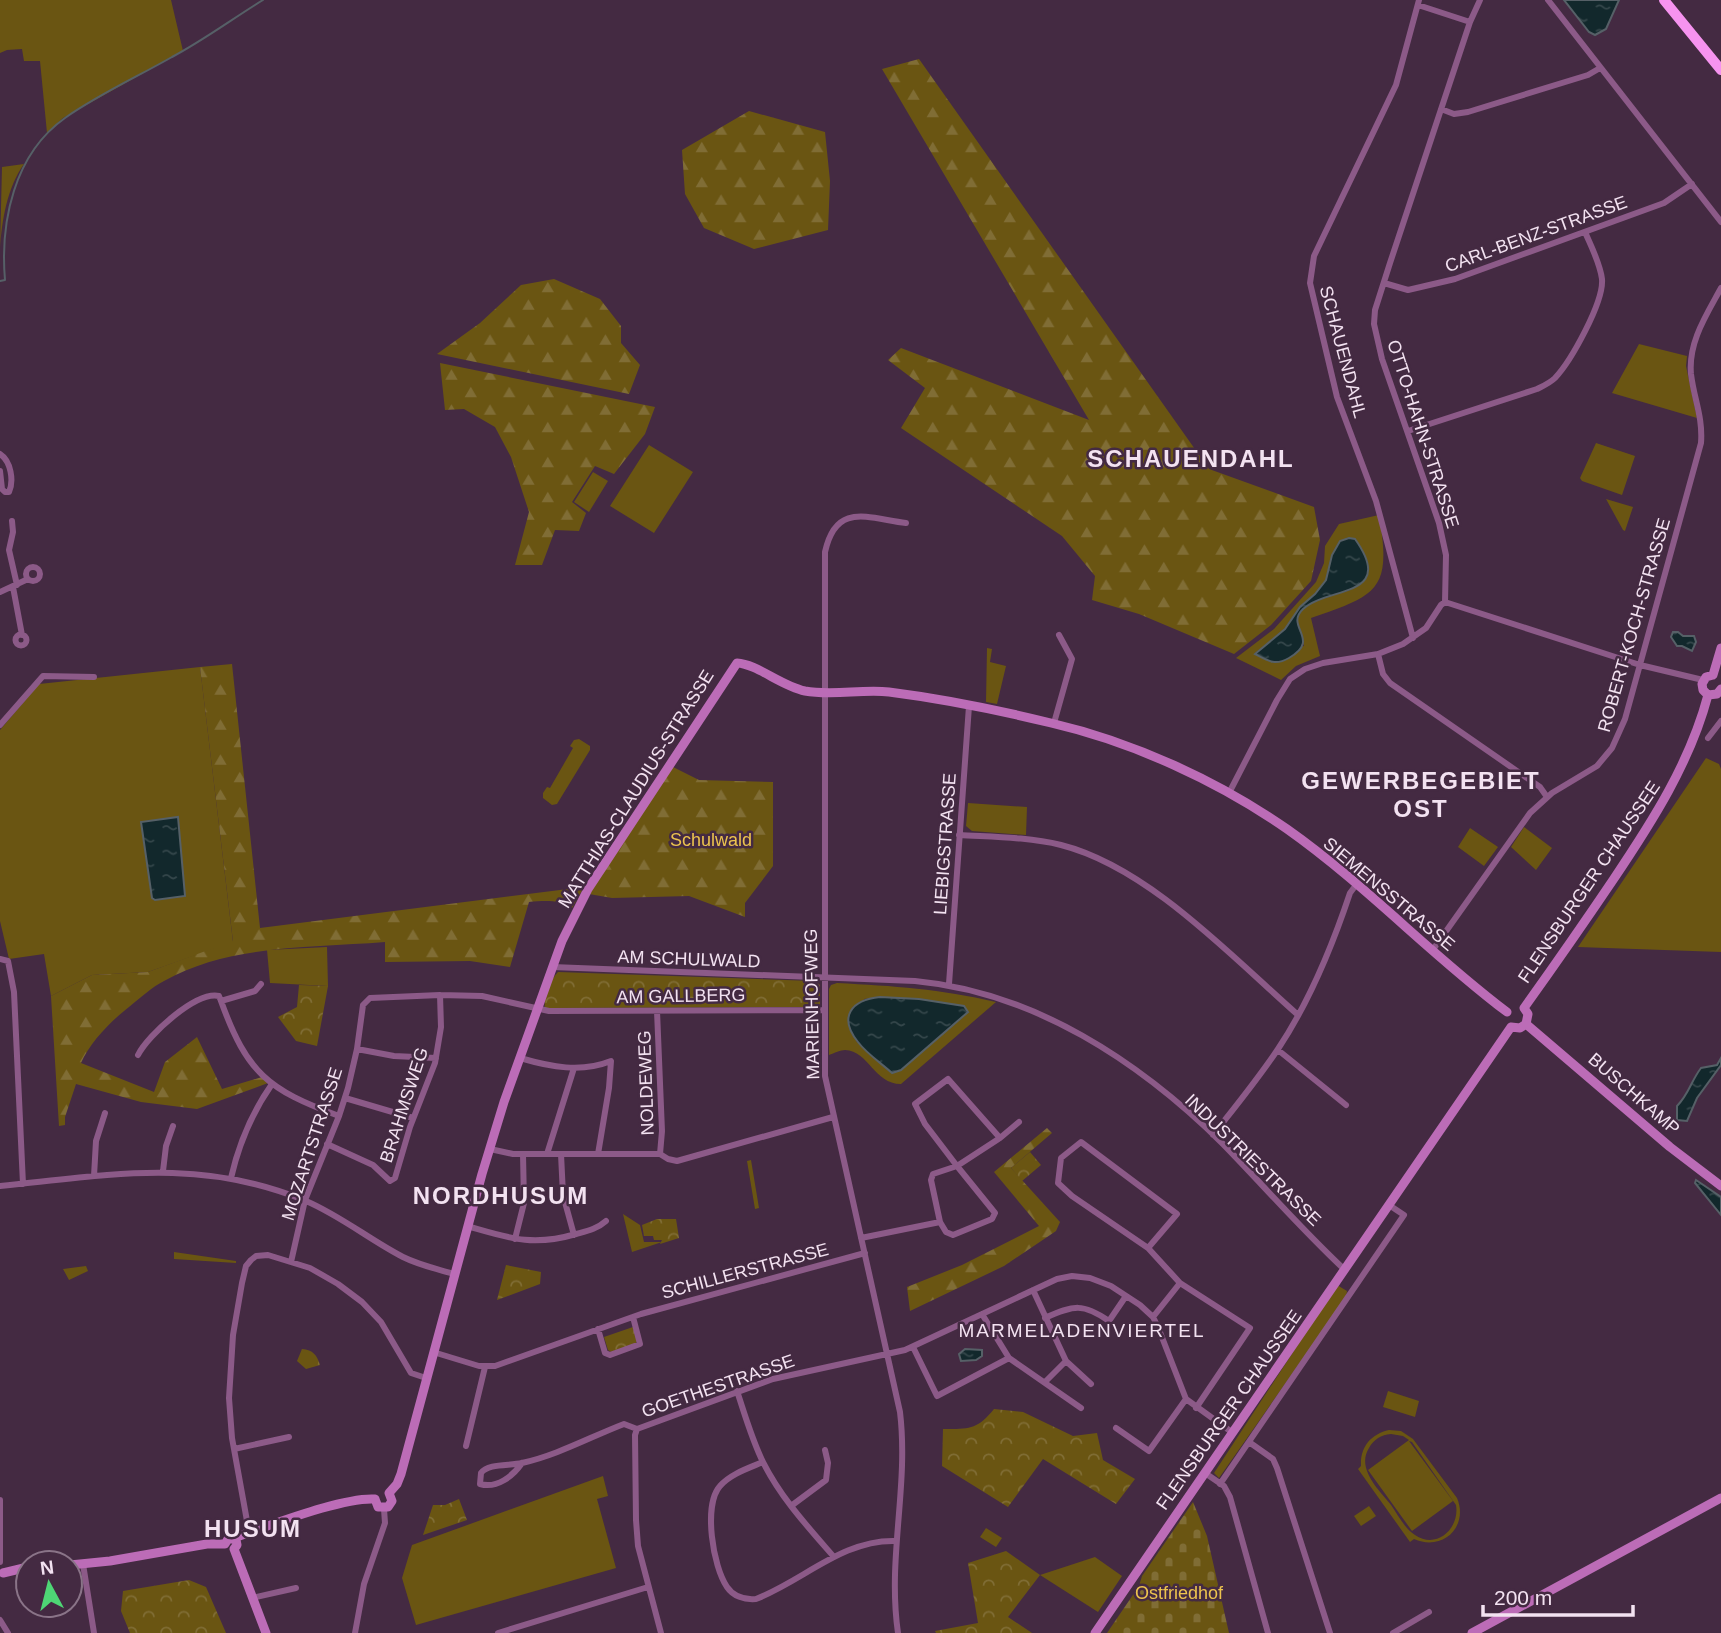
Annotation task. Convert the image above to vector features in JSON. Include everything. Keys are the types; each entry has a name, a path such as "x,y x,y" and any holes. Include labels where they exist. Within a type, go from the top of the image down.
{"highway":[{"path":"1664,0 1721,70"}],"street":[{"path":"1418,3 1470,22 1480,0"},
{"path":"1548,0 1721,222"},
{"name":"SCHAUENDAHL","path":"1413,638 1380,515 1337,397 1310,283 1314,256 1396,85 1418,3"},
{"name":"OTTO-HAHN-STRASSE","path":"1445,602 1446,555 1439,523 1382,359 1374,324 1375,310 1470,22"},
{"path":"1441,109 1454,114 1468,112 1588,75 1600,68"},
{"name":"CARL-BENZ-STRASSE","path":"1384,283 1408,290 1438,284 1664,203 1692,184"},
{"path":"1408,431 1536,389 1553,380 1577,343 1600,293 1601,277 1585,232"},
{"name":"ROBERT-KOCH-STRASSE","path":"1432,951 1524,820 1547,797 1592,771 1608,754 1625,719 1701,443 1701,417 1691,373 1693,348 1702,323 1721,288"},
{"path":"0,454 5,457 9,466 9,492 2,489 0,471"},
{"name":"MARIENHOFWEG","path":"898,1633 893,1588 903,1437 898,1397 825,1076 825,551 832,530 845,518 853,516 906,523"},
{"path":"12,521 13,532 9,550 22,635"},
{"path":"0,592 28,579"},
{"path":"1229,793 1290,679 1323,663 1378,654 1413,638 1426,628 1445,602 1640,665 1703,680 1706,677 1717,678 1721,648"},
{"path":"1054,723 1072,659 1059,635"},
{"path":"1378,654 1383,674 1390,684 1540,787 1547,797"},
{"name":"SIEMENSSTRASSE","path":"737,663 746,664 776,681 805,691 887,692 1054,723 1148,755 1201,778 1287,830 1507,1012"},
{"name":"MATTHIAS-CLAUDIUS-STRASSE","path":"355,1633 364,1584 384,1526 384,1509 391,1504 389,1493 400,1478 467,1226 490,1149 552,967 569,925 588,889 737,663"},
{"path":"0,725 43,676 94,677"},
{"path":"1703,680 1703,690 1708,695 1717,694 1721,689"},
{"name":"FLENSBURGER CHAUSSEE","path":"1524,1008 1643,836 1674,783 1700,723 1708,695"},
{"name":"LIEBIGSTRASSE","path":"949,984 969,706"},
{"path":"1708,738 1721,721"},
{"path":"960,835 1059,844 1106,861 1173,905 1298,1015"},
{"path":"1213,1135 1278,1050 1321,970 1350,893 1356,885"},
{"path":"0,959 8,961 15,1005 23,1184"},
{"name":"AM SCHULWALD","path":"552,967 825,978"},
{"name":"INDUSTRIESTRASSE","path":"825,978 949,984 1018,1003 1089,1039 1150,1081 1213,1135 1345,1270"},
{"path":"221,1001 255,991 261,984"},
{"path":"130,1057 167,1021 192,1004 213,995 219,996 242,1051 257,1070 272,1084 299,1101 339,1116"},
{"name":"BRAHMSWEG","path":"327,1144 373,1165 392,1180 413,1118 430,1081 436,1058 441,1027 440,995"},
{"name":"MOZARTSTRASSE","path":"291,1262 305,1200 345,1098 357,1049 362,1009 367,1000 380,996 492,997 538,1009"},
{"path":"1515,1006 1524,1008 1528,1014 1527,1024 1520,1028 1511,1027 1506,1020 1507,1012 1515,1006"},
{"name":"AM GALLBERG","path":"538,1009 824,1010"},
{"name":"NOLDEWEG","path":"657,1011 662,1131 660,1154"},
{"name":"BUSCHKAMP","path":"1527,1024 1670,1147 1721,1186"},
{"name":"FLENSBURGER CHAUSSEE","path":"1095,1633 1511,1027"},
{"path":"138,1055 144,1042"},
{"path":"357,1049 401,1057 436,1058"},
{"path":"1278,1050 1346,1105"},
{"path":"520,1058 554,1068 596,1067 611,1061 610,1088 598,1154"},
{"path":"547,1154 574,1068"},
{"path":"1000,1138 948,1079 915,1104 925,1124 957,1166 995,1213 992,1219 953,1235 946,1232 940,1222 931,1180 933,1174 957,1166 1000,1138 1020,1122"},
{"path":"231,1178 243,1135 255,1109 272,1084"},
{"path":"345,1098 413,1118"},
{"path":"94,1176 96,1141 105,1112"},
{"path":"490,1149 523,1154 660,1154 672,1161 684,1160 833,1117"},
{"path":"163,1171 166,1146 173,1126"},
{"path":"1148,1248 1177,1214 1081,1142 1061,1158 1058,1183 1072,1196 1148,1248 1180,1283 1250,1328 1196,1408"},
{"path":"515,1239 524,1203 523,1154"},
{"path":"561,1154 564,1195 574,1235"},
{"path":"0,1186 163,1171 231,1178 305,1200 344,1220 407,1259 454,1274"},
{"name":"FLENSBURGER CHAUSSEE","path":"1220,1484 1404,1215 1389,1205"},
{"path":"861,1238 940,1222"},
{"path":"467,1226 515,1239 548,1241 609,1223"},
{"name":"SCHILLERSTRASSE","path":"485,1367 499,1365 633,1317 865,1253"},
{"path":"249,1532 234,1449 229,1398 233,1335 246,1266 253,1257 261,1255 291,1262 328,1278 362,1302 387,1331 411,1373 426,1378"},
{"name":"GOETHESTRASSE","path":"522,1463 511,1477 486,1486 480,1484 483,1469 522,1463 563,1450 624,1424 638,1429 737,1391 805,1371 913,1347 1057,1279 1072,1276 1090,1278 1111,1286 1153,1317"},
{"path":"1180,1283 1153,1317 1186,1399 1233,1433"},
{"path":"1033,1290 1066,1361 1091,1384"},
{"path":"1045,1318 1074,1307 1095,1311 1109,1321 1126,1296"},
{"path":"982,1314 1009,1358 1081,1408"},
{"path":"598,1329 606,1353 610,1355 640,1344 633,1317"},
{"path":"913,1347 937,1396 1009,1358"},
{"path":"433,1352 485,1367 466,1446"},
{"path":"1045,1382 1066,1361"},
{"path":"737,1391 763,1462 791,1506 834,1557"},
{"path":"1116,1428 1149,1451 1186,1399"},
{"path":"638,1429 635,1435 636,1528 640,1555 661,1633"},
{"path":"234,1449 289,1437"},
{"path":"1249,1442 1273,1459 1277,1468 1330,1633"},
{"path":"791,1506 826,1480 828,1463 825,1450"},
{"path":"763,1462 726,1480 713,1498 712,1533 718,1564 727,1588 738,1597 755,1599 834,1557 867,1544 896,1541"},
{"path":"1205,1473 1220,1484 1230,1497 1268,1633"},
{"path":"235,1544 249,1532 356,1500 374,1499 380,1491 389,1493"},
{"path":"1472,1633 1721,1498"},
{"path":"374,1499 378,1507 384,1509"},
{"path":"0,1500 0,1562"},
{"path":"84,1564 207,1544 225,1544 228,1539 235,1544 266,1633"},
{"path":"84,1570 94,1633"},
{"path":"498,1633 649,1587"},
{"path":"252,1598 296,1588"},
{"path":"1392,1633 1429,1612"},
{"path":"0,1620 8,1633"}],"green space":[{"path":"0,0 171,0 183,51 63,118 47,133 40,61 24,61 22,49 0,53"},
{"path":"919,59 1209,469 1314,507 1320,540 1311,581 1271,625 1234,654 1139,614 1092,600 1095,576 1062,536 901,428 925,388 888,360 901,348 1089,420 882,69"},
{"path":"749,111 825,132 830,181 828,230 754,249 704,228 685,194 682,150"},
{"path":"24,164 13,183 6,204 0,248 2,167"},
{"path":"554,279 600,299 621,326 621,343 640,365 629,394 437,354 480,323 521,285"},
{"path":"1639,344 1687,356 1686,366 1697,418 1612,393"},
{"path":"440,363 655,407 645,434 614,474 595,466 572,502 586,513 579,531 555,530 542,565 515,565 529,512 511,457 495,427 464,409 445,410"},
{"path":"1596,443 1635,456 1622,495 1580,478"},
{"path":"649,445 693,472 654,533 610,506"},
{"path":"593,472 608,481 589,512 574,502"},
{"path":"1606,499 1633,507 1625,531 1623,530"},
{"path":"1379,515 1383,560 1381,574 1375,586 1352,603 1311,618 1320,656 1296,666 1281,680 1236,658 1274,629 1316,582 1324,563 1325,546 1339,524","holes":["1332,555 1350,590 1311,603 1299,612 1297,621 1304,646 1255,653 1285,629 1300,607 1315,594 1326,580"]},
{"path":"987,648 992,649 990,662 1006,666 997,704 986,702"},
{"path":"232,664 260,928 584,887 572,908 557,902 529,902 510,967 470,961 385,962 385,942 272,950 216,960 189,969 155,986 122,1012 96,1039 81,1063 154,1092 165,1062 197,1037 222,1089 262,1077 268,1083 197,1109 141,1102 76,1084 65,1125 59,1126 51,996 92,975 148,972 233,941 200,667"},
{"path":"200,667 233,942 148,972 92,975 51,996 44,954 9,959 0,921 0,730 39,684"},
{"path":"579,739 590,746 590,750 557,804 552,805 543,798 543,793 547,787 550,788 573,748 570,746 574,740"},
{"path":"1706,758 1719,764 1721,769 1721,952 1578,947"},
{"name":"Schulwald","path":"673,767 699,780 773,782 773,866 745,903 745,917 689,896 612,898 589,894"},
{"path":"968,803 1027,807 1026,835 972,831 966,826"},
{"path":"1524,827 1552,848 1536,870 1511,847"},
{"path":"1470,828 1498,847 1484,866 1458,847"},
{"path":"327,947 328,986 270,983 267,950"},
{"path":"558,972 815,981 820,985 820,1005 545,1008 548,989"},
{"path":"837,983 917,989 996,1002 901,1084 884,1079 853,1052 843,1050 829,1055 831,985","holes":["864,999 919,999 964,1006 892,1072 856,1041"]},
{"path":"299,985 328,986 317,1046 296,1041 278,1017 297,1007"},
{"path":"1047,1128 1052,1133 1011,1168 1060,1222 1056,1231 1004,1266 910,1311 907,1287 962,1265 1039,1226 994,1172"},
{"path":"1030,1152 1041,1165 1022,1181 1011,1168"},
{"path":"751,1160 759,1208 755,1209 747,1161"},
{"path":"623,1214 640,1225 644,1242 662,1242 632,1252"},
{"path":"657,1219 676,1219 679,1238 660,1244 662,1240 644,1236 642,1225"},
{"path":"174,1252 236,1261 236,1263 174,1259"},
{"path":"506,1265 541,1272 540,1284 497,1300"},
{"path":"86,1266 88,1271 69,1280 63,1269"},
{"path":"1337,1285 1347,1291 1346,1297 1219,1478 1214,1473"},
{"path":"633,1327 637,1341 635,1345 611,1352 608,1350 604,1337"},
{"path":"302,1349 314,1354 320,1365 306,1369 297,1361"},
{"path":"1388,1391 1419,1401 1415,1417 1383,1407"},
{"path":"994,1409 1023,1412 1073,1436 1097,1433 1103,1460 1135,1479 1116,1504 1043,1459 1008,1507 942,1466 943,1429 972,1427 983,1421"},
{"path":"1389,1430 1401,1431 1413,1439 1457,1498 1459,1518 1451,1534 1444,1539 1425,1542 1414,1539 1410,1542 1358,1469 1368,1442","holes":["1391,1434 1409,1440 1368,1470 1412,1531 1453,1501 1409,1441 1412,1442 1456,1505 1451,1529 1439,1538 1423,1539 1411,1532 1375,1486 1367,1471 1366,1456 1373,1442"]},
{"path":"603,1476 608,1496 597,1499 616,1568 416,1625 402,1578 412,1545"},
{"path":"459,1499 467,1520 423,1535 433,1505 445,1505"},
{"name":"Ostfriedhof","path":"1193,1502 1207,1536 1229,1633 1107,1633 1139,1586 1142,1576"},
{"path":"1369,1506 1376,1516 1361,1526 1354,1516"},
{"path":"986,1528 1002,1538 996,1547 980,1537"},
{"path":"1006,1551 1040,1575 1008,1617 1032,1633 936,1633 935,1631 978,1623 968,1563"},
{"path":"1095,1557 1122,1576 1098,1612 1040,1575"},
{"path":"189,1580 206,1587 226,1633 130,1633 121,1611 123,1591"}],"water":[{"path":"1564,0 1619,0 1606,29 1595,35 1589,32"},
{"path":"1355,539 1366,558 1368,572 1364,581 1303,609 1297,622 1303,639 1302,645 1289,658 1276,662 1255,654 1285,629 1300,607 1315,594 1326,580 1332,555 1340,541"},
{"path":"1673,632 1694,636 1696,642 1692,651 1677,646 1671,637"},
{"path":"178,817 185,896 155,900 152,898 141,822"},
{"path":"880,997 919,999 964,1006 968,1012 901,1070 892,1073 862,1046 849,1025 851,1011 855,1006"},
{"path":"1721,1058 1721,1065 1697,1098 1687,1121 1677,1120 1677,1106 1701,1068 1717,1065"},
{"path":"1696,1180 1721,1197 1721,1215 1695,1183"},
{"path":"965,1349 982,1350 982,1356 976,1360 961,1361 959,1354"}],"waterway":[{"path":"0,281 5,280 5,235 14,191 33,150 48,133 78,109 184,50 263,0"}],"district":[{"name":"SCHAUENDAHL","path":"1191,458"},
{"name":"GEWERBEGEBIET OST","path":"1421,794"},
{"name":"NORDHUSUM","path":"501,1195"},
{"name":"MARMELADENVIERTEL","path":"1082,1330"},
{"name":"HUSUM","path":"253,1528"}]}
